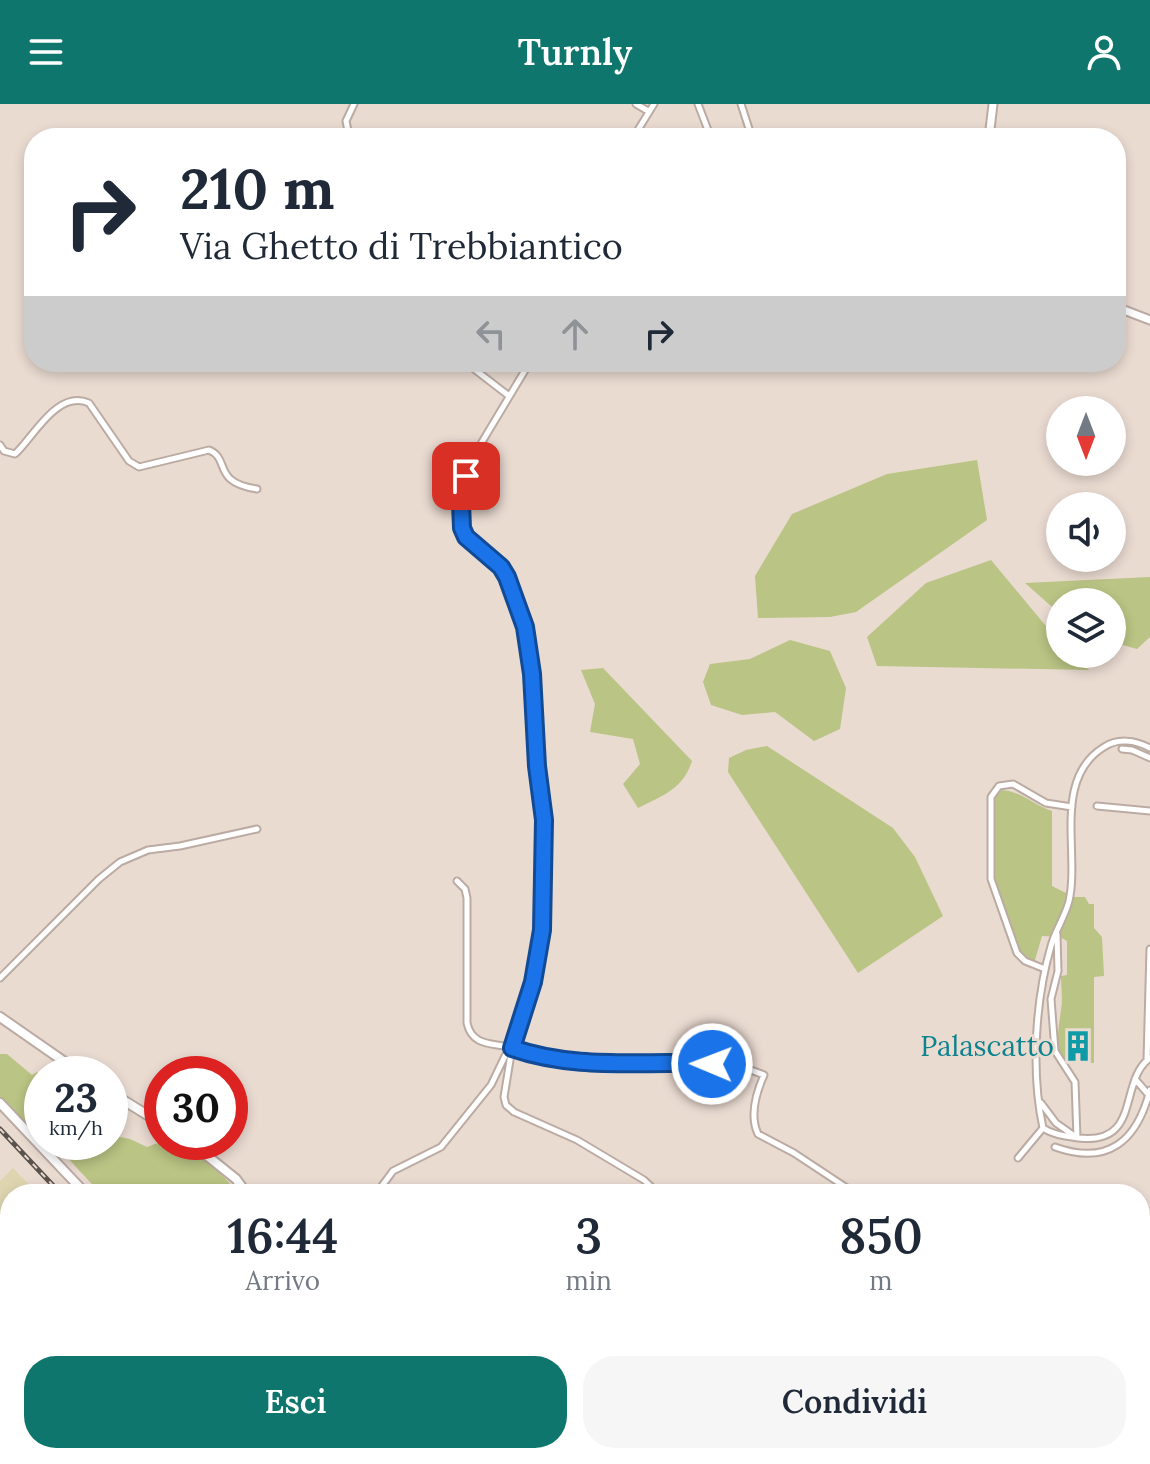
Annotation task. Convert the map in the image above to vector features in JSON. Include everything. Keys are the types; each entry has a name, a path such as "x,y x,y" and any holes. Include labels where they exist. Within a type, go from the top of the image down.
{"main road":[{"path":"0,1017 56,1056"},
{"path":"0,1103 77,1184"},
{"path":"212,1160 240,1184"}],"street":[{"path":"347,128 346,121 354,104"},
{"path":"636,104 648,111"},
{"path":"639,128 654,104"},
{"path":"698,104 707,128"},
{"path":"741,104 749,128"},
{"path":"990,128 993,104"},
{"path":"1126,311 1150,320"},
{"path":"478,372 509,396"},
{"path":"524,372 473,457 466,476 460,517 466,537 501,567 507,577 525,627 544,820 542,930 533,982 512,1048 504,1097 506,1105 514,1112 586,1146 648,1184"},
{"path":"0,445 4,451 15,454 49,415 69,403 85,400 129,461 139,467 209,450 217,455 223,471 232,482 257,489"},
{"path":"1018,1158 1043,1128 1035,1069 1045,969 1069,902 1072,807 1078,778 1084,765 1107,744 1121,740 1134,741 1150,748"},
{"path":"1122,749 1150,758"},
{"path":"1045,969 1025,961 1017,953 991,879 991,797 999,786 1013,784 1046,803 1072,807"},
{"path":"1097,806 1150,811"},
{"path":"0,978 120,862 148,850 257,829"},
{"path":"457,881 465,889 467,898 469,1032 482,1043 554,1060 610,1064 731,1065 764,1075 758,1089 754,1116 758,1134 841,1184"},
{"path":"1057,932 1058,971 1051,999 1055,1051 1075,1082 1077,1138"},
{"path":"1043,1128 1077,1138 1103,1135 1119,1124 1129,1106 1135,1079 1149,1059 1150,949"},
{"path":"383,1184 393,1171 441,1147 491,1085 512,1048"},
{"path":"1055,1147 1086,1154 1110,1150 1131,1135 1139,1123 1149,1093 1135,1079"},
{"path":"1039,1100 1056,1123 1077,1138"}],"green space":[{"path":"977,460 987,520 856,612 830,617 758,618 755,576 792,514 887,474"},
{"path":"991,560 1046,626 1046,668 1089,670 877,666 867,637 926,583"},
{"path":"1150,577 1150,637 1137,649 1126,646 1126,588 1046,588 1046,602 1025,583"},
{"path":"790,640 830,651 846,688 840,729 814,741 775,712 742,715 711,705 703,682 710,664 750,659"},
{"path":"603,668 692,761 678,785 638,808 623,784 640,764 633,739 590,732 595,704 581,670"},
{"path":"767,746 893,828 915,857 943,916 858,973 728,772 729,758 746,750"},
{"path":"998,790 1020,795 1052,811 1052,886 1074,897 1085,897 1089,904 1094,904 1094,928 1102,937 1104,976 1094,977 1094,1063 1066,1063 1059,1051 1061,976 1067,975 1067,941 1060,937 1042,936 1035,960 1030,962 1017,946 1002,913 992,861 993,798"},
{"path":"0,1054 7,1054 24,1068 24,1122 0,1097"},
{"path":"128,1139 144,1146 144,1160 207,1160 230,1184 92,1184 70,1160 128,1160"}],"sand":[{"path":"13,1168 28,1184 0,1184"}],"railway":[{"path":"0,1129 52,1184"}],"place":[{"name":"Palascatto","path":"1078,1046"}],"route":[{"path":"466,476 461,503 462,528 466,537 501,567 525,627 530,651 537,766 544,820 542,930 533,982 512,1048 539,1057 586,1063 712,1064"}]}
